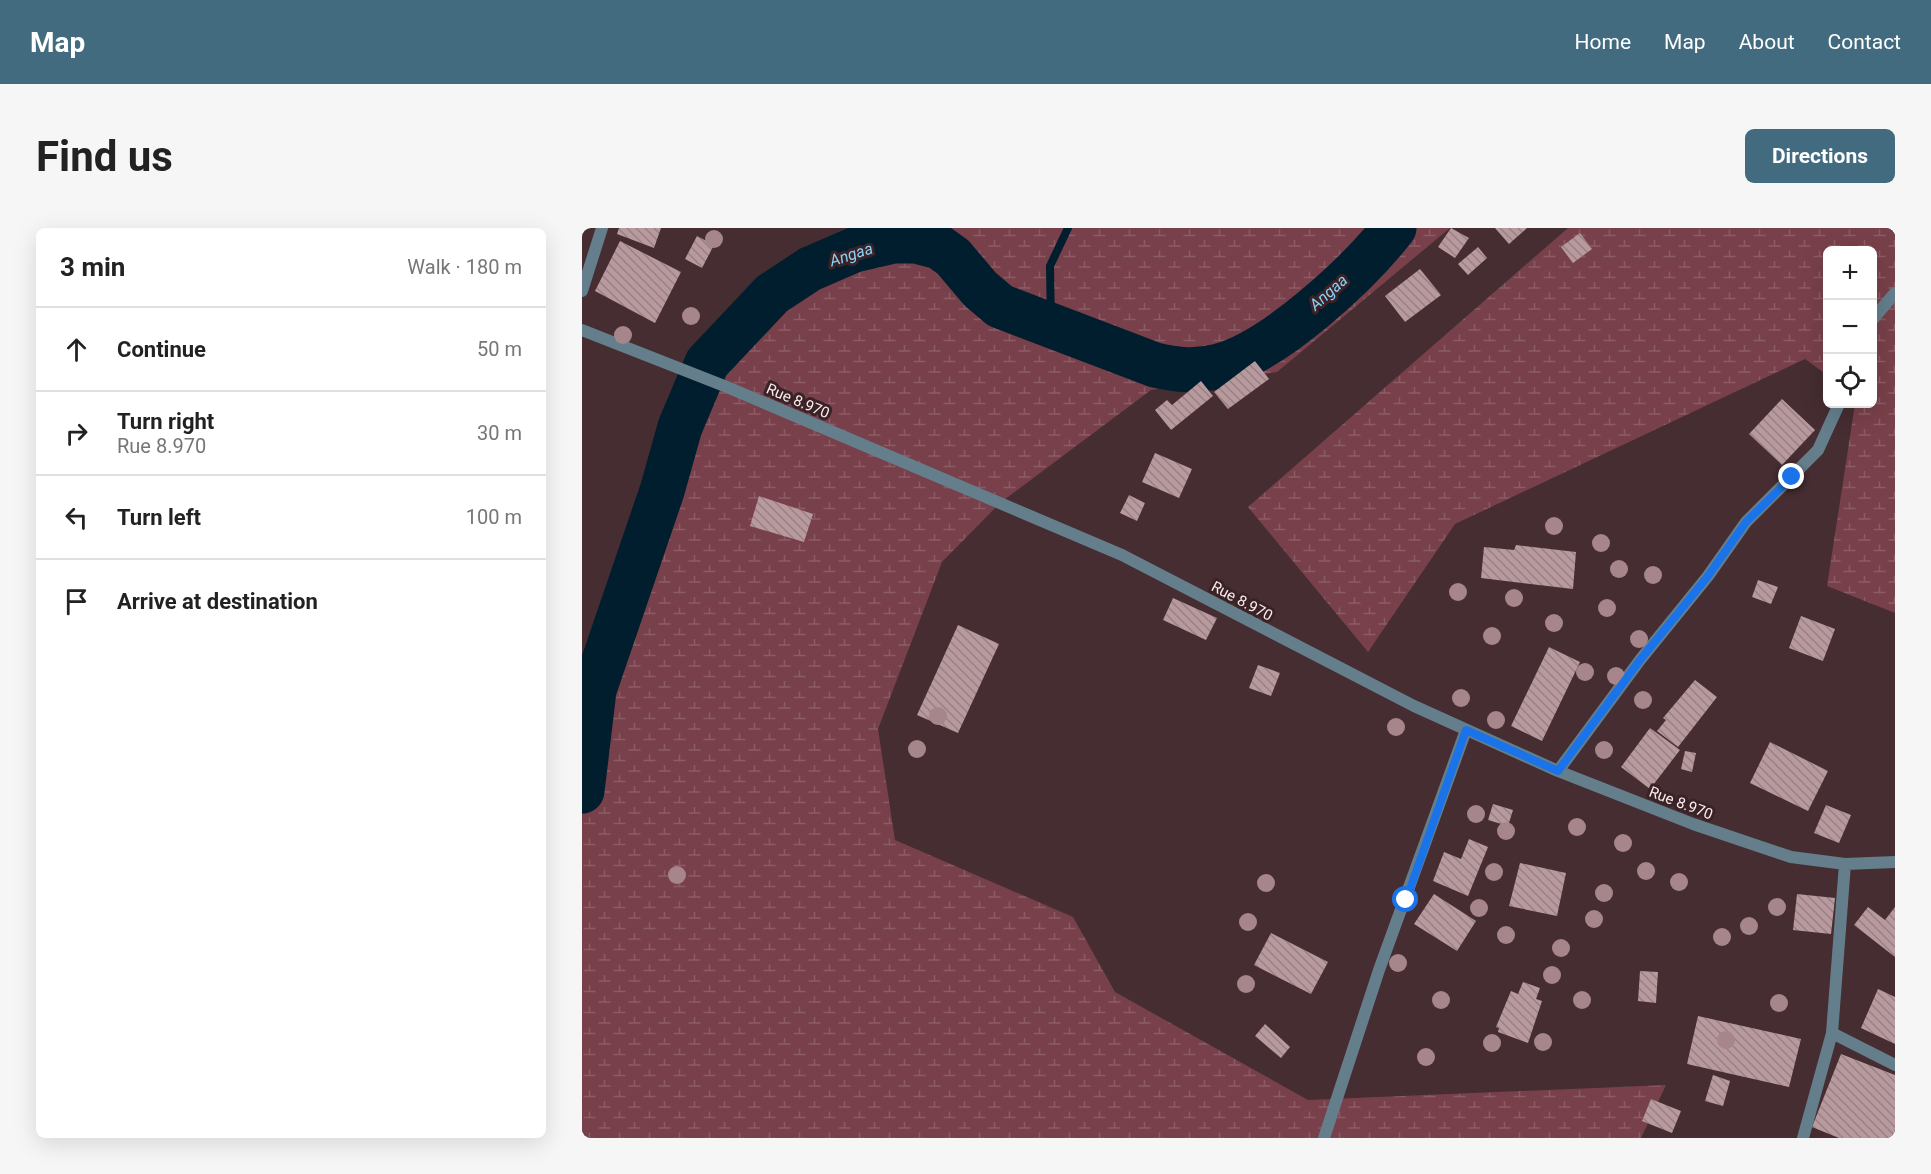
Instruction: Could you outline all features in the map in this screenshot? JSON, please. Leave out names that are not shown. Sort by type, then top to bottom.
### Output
[{"type":"street","points":[[582,291],[602,228]]},
{"type":"street","points":[[1877,314],[1895,293]]},
{"type":"street","name":"Rue 8.970","points":[[582,330],[726,387],[1122,555],[1355,677],[1558,771],[1693,824],[1791,857],[1845,864],[1895,862]]},
{"type":"street","points":[[1558,771],[1640,660],[1708,576],[1746,522],[1818,450],[1837,408]]},
{"type":"street","points":[[1324,1138],[1378,970],[1466,730]]},
{"type":"street","points":[[1803,1138],[1832,1033],[1845,864]]},
{"type":"street","points":[[1832,1033],[1895,1065]]},
{"type":"green space","points":[[891,228],[1450,228],[1277,372],[1151,390],[1000,503],[942,562],[878,729],[895,840],[1073,917],[1115,992],[1308,1100],[1666,1085],[1641,1138],[582,1138],[582,791],[594,690],[662,491],[680,427],[707,363],[772,294],[828,260],[893,241]]},
{"type":"green space","points":[[1568,228],[1895,228],[1895,613],[1827,586],[1854,408],[1877,408],[1877,246],[1823,246],[1823,372],[1805,359],[1455,524],[1368,652],[1248,507]]},
{"type":"green space","points":[[594,690],[582,791],[582,706]]},
{"type":"building","points":[[619,228],[661,228],[654,248],[617,234]]},
{"type":"building","points":[[1451,228],[1469,238],[1455,258],[1438,247]]},
{"type":"building","points":[[1495,228],[1527,228],[1509,244]]},
{"type":"building","points":[[1580,233],[1592,249],[1573,263],[1561,247]]},
{"type":"building","points":[[697,236],[714,245],[702,268],[685,259]]},
{"type":"building","points":[[620,241],[681,272],[655,323],[595,291]]},
{"type":"building","points":[[1478,247],[1487,258],[1468,275],[1458,264]]},
{"type":"building","points":[[1420,269],[1441,295],[1405,322],[1385,296]]},
{"type":"building","points":[[1255,361],[1269,379],[1228,409],[1214,392]]},
{"type":"building","points":[[1201,381],[1213,396],[1171,430],[1155,410],[1167,400],[1172,405]]},
{"type":"building","points":[[1782,399],[1815,430],[1782,465],[1749,434]]},
{"type":"building","points":[[1155,453],[1192,469],[1179,498],[1142,482]]},
{"type":"building","points":[[1129,495],[1145,503],[1137,521],[1120,513]]},
{"type":"building","points":[[759,496],[813,514],[804,542],[750,526]]},
{"type":"building","points":[[1516,545],[1576,552],[1573,589],[1481,578],[1484,547],[1514,550]]},
{"type":"building","points":[[1758,580],[1778,587],[1771,604],[1752,597]]},
{"type":"building","points":[[1173,598],[1217,618],[1206,640],[1163,620]]},
{"type":"building","points":[[1801,616],[1835,629],[1823,661],[1789,648]]},
{"type":"building","points":[[958,625],[999,644],[958,733],[917,715]]},
{"type":"building","points":[[1549,647],[1580,662],[1542,741],[1511,726]]},
{"type":"building","points":[[1258,665],[1280,673],[1271,696],[1249,688]]},
{"type":"building","points":[[1695,680],[1717,697],[1678,747],[1657,731],[1666,720],[1663,718]]},
{"type":"building","points":[[1650,728],[1680,750],[1650,789],[1621,767]]},
{"type":"building","points":[[1770,742],[1828,771],[1808,811],[1750,783]]},
{"type":"building","points":[[1685,751],[1696,753],[1692,772],[1681,769]]},
{"type":"building","points":[[1493,804],[1513,810],[1508,826],[1488,820]]},
{"type":"building","points":[[1826,805],[1851,815],[1839,843],[1814,833]]},
{"type":"building","points":[[1469,839],[1488,847],[1468,896],[1433,881],[1444,852],[1461,859]]},
{"type":"building","points":[[1520,863],[1566,873],[1557,916],[1509,906]]},
{"type":"building","points":[[1434,894],[1476,921],[1457,951],[1414,924]]},
{"type":"building","points":[[1797,894],[1835,898],[1831,934],[1793,930]]},
{"type":"building","points":[[1868,907],[1885,920],[1895,907],[1895,957],[1854,925]]},
{"type":"building","points":[[1271,933],[1328,962],[1311,994],[1254,965]]},
{"type":"building","points":[[1640,971],[1658,972],[1656,1003],[1638,1001]]},
{"type":"building","points":[[1523,982],[1540,988],[1536,999],[1542,1001],[1528,1043],[1498,1032],[1499,1028],[1496,1027],[1511,991],[1518,994]]},
{"type":"building","points":[[1878,989],[1895,997],[1895,1044],[1861,1028]]},
{"type":"building","points":[[1698,1016],[1801,1039],[1789,1087],[1687,1064]]},
{"type":"building","points":[[1265,1024],[1290,1047],[1281,1058],[1255,1036]]},
{"type":"building","points":[[1841,1054],[1895,1075],[1895,1138],[1839,1138],[1812,1127]]},
{"type":"building","points":[[1713,1075],[1730,1081],[1723,1106],[1705,1101]]},
{"type":"building","points":[[1651,1099],[1681,1111],[1672,1133],[1642,1121]]},
{"type":"waterway","points":[[1051,327],[1050,266],[1068,228]]},
{"type":"waterway","name":"Angaa","points":[[582,791],[594,690],[662,491],[680,427],[707,363],[772,294],[810,269],[854,250],[893,241],[916,241],[939,247],[953,257],[980,289],[1000,306],[1155,365],[1194,370],[1219,366],[1241,358],[1289,328],[1338,288],[1394,228]]},
{"type":"route","points":[[1406,900],[1466,730],[1558,771],[1640,660],[1708,576],[1746,522],[1792,477]]}]
